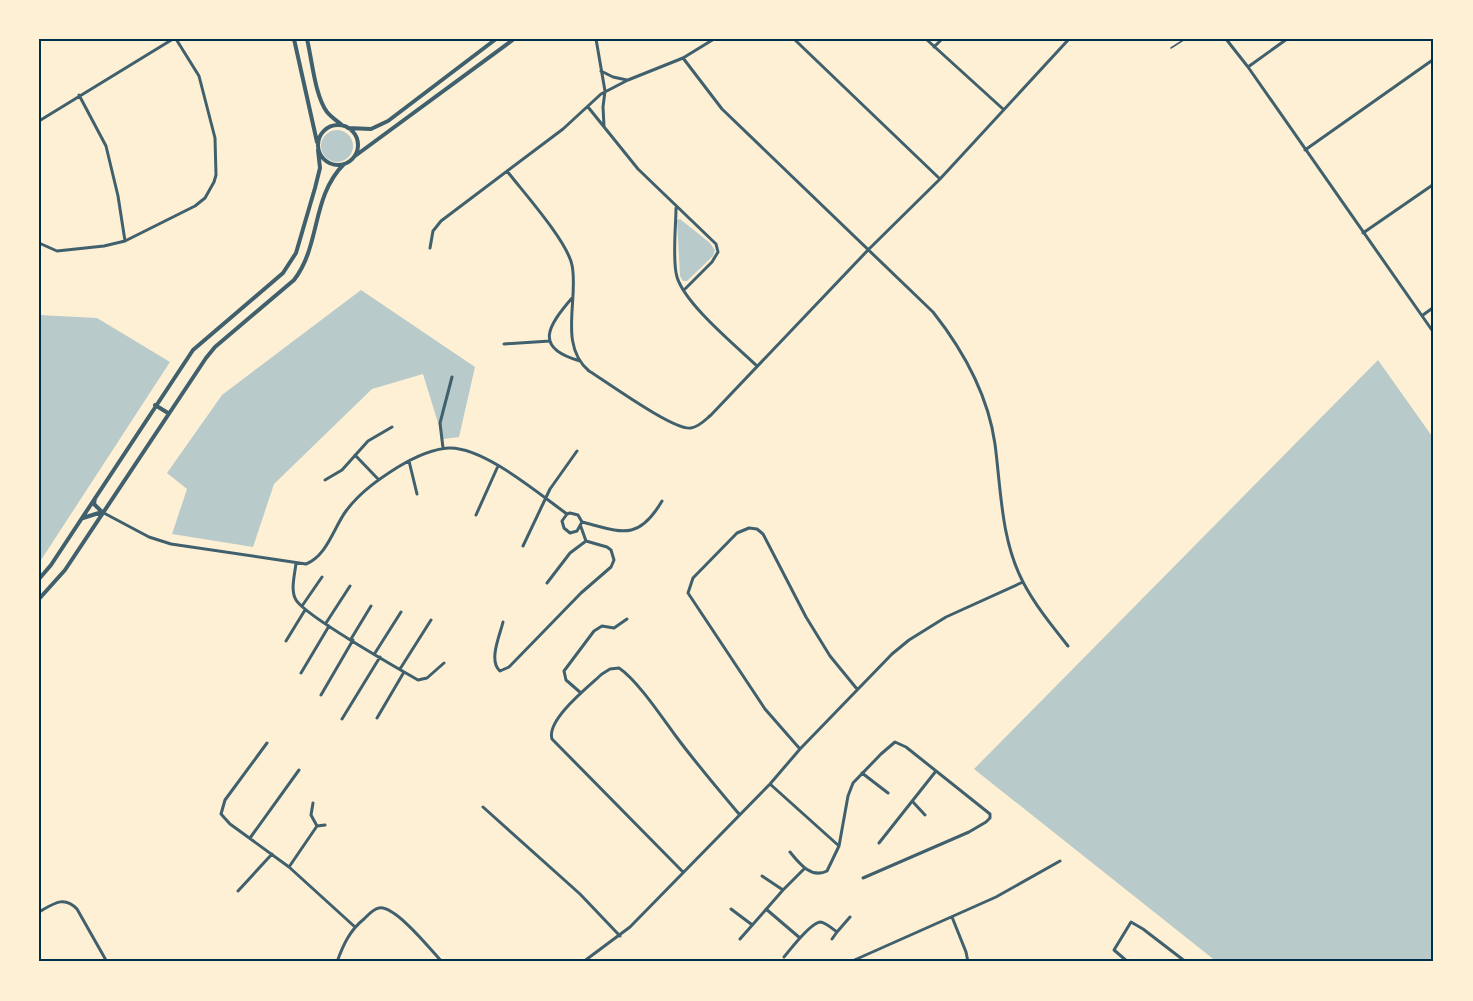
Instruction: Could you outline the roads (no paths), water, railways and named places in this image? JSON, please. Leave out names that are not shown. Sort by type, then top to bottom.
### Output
[{"type":"street","points":[[39,121],[174,39],[199,76],[215,138],[216,158],[214,182],[205,198],[195,207],[125,241],[104,246],[57,251],[39,243]]},
{"type":"street","points":[[294,39],[318,143]]},
{"type":"street","points":[[307,39],[324,107],[333,118],[348,128],[357,138],[355,156]]},
{"type":"street","points":[[348,128],[371,129],[388,121],[496,39]]},
{"type":"street","points":[[39,599],[65,570],[206,357],[294,280],[302,269],[324,194],[334,174],[344,164],[514,39]]},
{"type":"street","points":[[596,39],[605,91],[604,127]]},
{"type":"street","points":[[430,248],[433,231],[441,221],[563,129],[605,91],[682,58],[714,39]]},
{"type":"street","points":[[794,39],[940,179]]},
{"type":"street","points":[[926,39],[1004,109]]},
{"type":"street","points":[[934,47],[942,39]]},
{"type":"street","points":[[573,296],[554,321],[550,333],[550,341],[557,352],[580,362],[589,371],[676,426],[690,429],[697,426],[711,415],[868,250],[940,179],[1069,39]]},
{"type":"street","points":[[1226,39],[1434,333]]},
{"type":"street","points":[[1248,67],[1287,39]]},
{"type":"street","points":[[682,58],[722,109],[933,312],[952,337],[982,396],[994,441],[1005,527],[1023,582],[1052,627],[1068,646]]},
{"type":"street","points":[[1305,150],[1434,59]]},
{"type":"street","points":[[601,71],[613,77],[628,80]]},
{"type":"street","points":[[79,95],[106,146],[118,196],[125,241]]},
{"type":"street","points":[[588,107],[638,169],[676,208],[709,236],[718,248],[717,255],[712,262],[684,290]]},
{"type":"street","points":[[39,579],[51,565],[193,350],[291,264],[320,168],[319,136],[329,127],[342,125]]},
{"type":"street","points":[[318,150],[320,157],[331,164],[344,164]]},
{"type":"street","points":[[507,171],[566,249],[572,266],[572,332],[580,362]]},
{"type":"street","points":[[1363,233],[1434,184]]},
{"type":"street","points":[[676,208],[676,270],[679,282],[706,317],[757,366]]},
{"type":"street","points":[[1422,315],[1434,308]]},
{"type":"street","points":[[504,344],[550,341]]},
{"type":"street","points":[[443,449],[440,423],[452,377]]},
{"type":"street","points":[[155,405],[168,413]]},
{"type":"street","points":[[325,480],[342,470],[368,441],[392,427]]},
{"type":"street","points":[[96,495],[94,504],[102,512],[149,537],[171,544],[296,563],[311,562],[321,554],[347,509],[378,479],[409,461],[443,449],[462,449],[498,466],[567,514],[578,515],[586,541]]},
{"type":"street","points":[[523,546],[550,489],[576,451]]},
{"type":"street","points":[[356,455],[378,479]]},
{"type":"street","points":[[409,461],[417,494]]},
{"type":"street","points":[[476,515],[498,466]]},
{"type":"street","points":[[582,522],[632,532],[655,513],[662,501]]},
{"type":"street","points":[[80,521],[91,514],[102,512]]},
{"type":"street","points":[[567,514],[562,521],[566,531],[574,533],[581,527]]},
{"type":"street","points":[[800,749],[765,709],[688,593],[693,578],[737,533],[749,528],[763,534],[806,617],[825,648],[857,689]]},
{"type":"street","points":[[547,584],[570,553],[586,541]]},
{"type":"street","points":[[503,622],[494,660],[495,667],[500,671],[509,667],[581,592],[610,567],[614,560],[611,550],[586,541]]},
{"type":"street","points":[[296,563],[294,594],[296,599],[304,608],[328,625],[418,680],[423,680],[444,663]]},
{"type":"street","points":[[286,641],[322,577]]},
{"type":"street","points":[[583,962],[620,936],[770,784],[800,749],[892,654],[927,628],[970,605],[1023,582]]},
{"type":"street","points":[[301,672],[350,586]]},
{"type":"street","points":[[321,695],[371,606]]},
{"type":"street","points":[[375,654],[402,612]]},
{"type":"street","points":[[581,693],[566,680],[564,671],[594,631],[602,626],[614,628],[627,619]]},
{"type":"street","points":[[376,718],[430,620]]},
{"type":"street","points":[[342,719],[380,657]]},
{"type":"street","points":[[683,872],[552,739],[551,731],[554,724],[581,693],[610,669],[614,667],[622,670],[739,814]]},
{"type":"street","points":[[790,852],[804,869],[818,873],[827,871],[839,846],[850,790],[862,772],[895,742],[906,747],[990,814],[990,818],[969,832],[863,878]]},
{"type":"street","points":[[267,743],[225,800],[221,810],[223,818],[289,867],[355,927]]},
{"type":"street","points":[[250,838],[299,770]]},
{"type":"street","points":[[879,843],[936,771]]},
{"type":"street","points":[[862,772],[888,792]]},
{"type":"street","points":[[770,784],[839,846]]},
{"type":"street","points":[[913,802],[925,815]]},
{"type":"street","points":[[313,803],[311,815],[317,826]]},
{"type":"street","points":[[483,807],[580,894],[620,936]]},
{"type":"street","points":[[289,867],[317,826],[325,825]]},
{"type":"street","points":[[238,891],[272,854]]},
{"type":"street","points":[[850,962],[996,897],[1060,861]]},
{"type":"street","points":[[740,939],[751,924],[804,869]]},
{"type":"street","points":[[762,876],[783,890]]},
{"type":"street","points":[[39,912],[61,901],[72,904],[107,962]]},
{"type":"street","points":[[337,962],[342,948],[355,927],[375,909],[386,909],[399,917],[442,962]]},
{"type":"street","points":[[731,909],[751,924]]},
{"type":"street","points":[[766,909],[800,938]]},
{"type":"street","points":[[832,939],[850,917]]},
{"type":"street","points":[[952,917],[968,962]]},
{"type":"street","points":[[784,957],[818,922],[823,922],[837,932]]},
{"type":"street","points":[[1128,962],[1114,950],[1131,922],[1186,962]]},
{"type":"lane","points":[[1171,48],[1185,39]]}]
